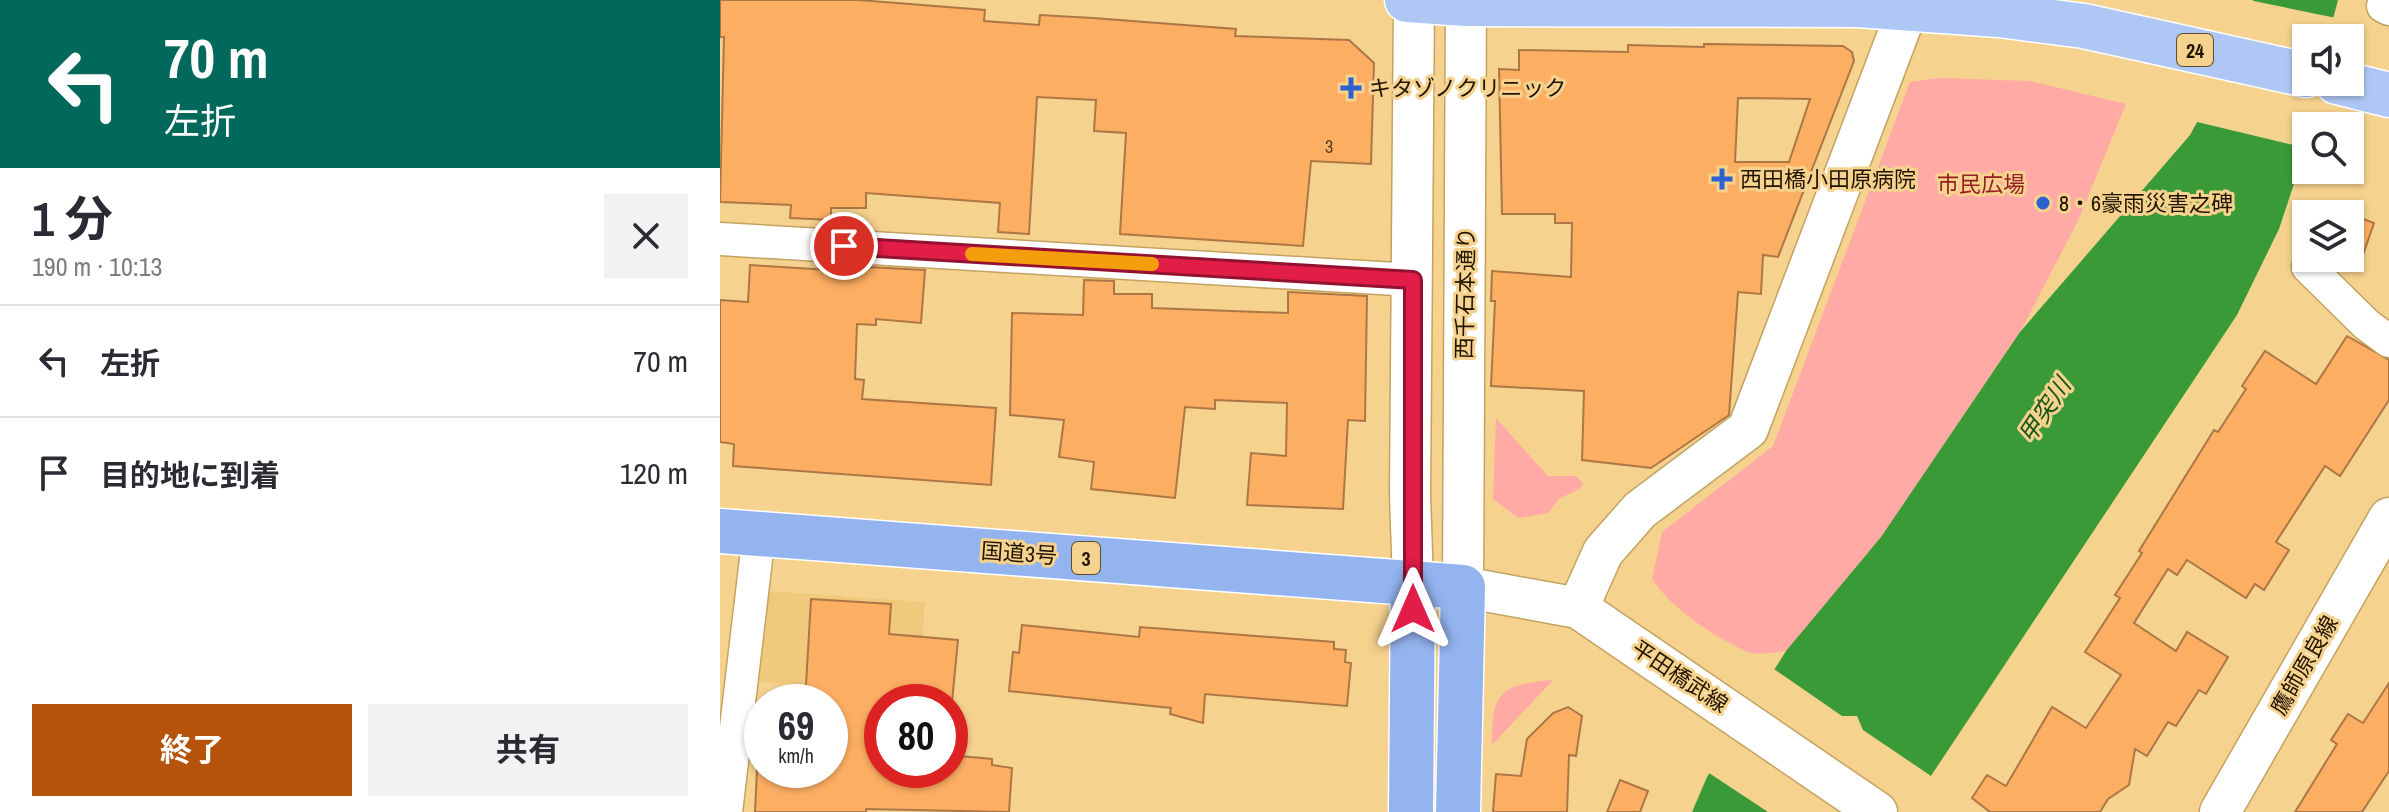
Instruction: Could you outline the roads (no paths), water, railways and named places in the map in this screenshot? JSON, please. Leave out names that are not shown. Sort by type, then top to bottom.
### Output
[{"type":"highway","name":"国道3号","points":[[739,532],[1463,587]]},
{"type":"highway","points":[[1411,812],[1413,582]]},
{"type":"highway","points":[[1458,812],[1463,587]]},
{"type":"main road","name":"24","points":[[1407,0],[1909,5],[2084,26],[2292,72]]},
{"type":"street","points":[[1413,582],[1410,495],[1414,0]]},
{"type":"street","points":[[2385,0],[2383,6],[2389,9]]},
{"type":"street","name":"西千石本通り","points":[[1463,587],[1466,2]]},
{"type":"street","points":[[1578,608],[1603,552],[1640,510],[1748,429],[1909,5]]},
{"type":"street","points":[[720,239],[1413,280]]},
{"type":"street","points":[[2313,272],[2367,325],[2389,341]]},
{"type":"street","name":"鷹師原良線","points":[[2220,812],[2389,518]]},
{"type":"street","points":[[726,812],[739,532]]},
{"type":"street","name":"平田橋武線","points":[[1463,587],[1578,608],[1877,812]]},
{"type":"water","name":"甲突川","points":[[2253,0],[2338,0],[2332,24],[2292,24],[2292,96],[2306,96],[2306,112],[2292,112],[2294,184],[2279,229],[2237,315],[1907,812],[1692,812],[1707,777],[1786,651],[1881,537],[2020,332],[2190,135],[2246,33]]},
{"type":"place","name":"キタゾノクリニック","points":[[1351,88]]},
{"type":"place","name":"西田橋小田原病院","points":[[1722,179]]},
{"type":"place","name":"8・6豪雨災害之碑","points":[[2043,203]]},
{"type":"park label","name":"市民広場","points":[[1981,184]]}]
